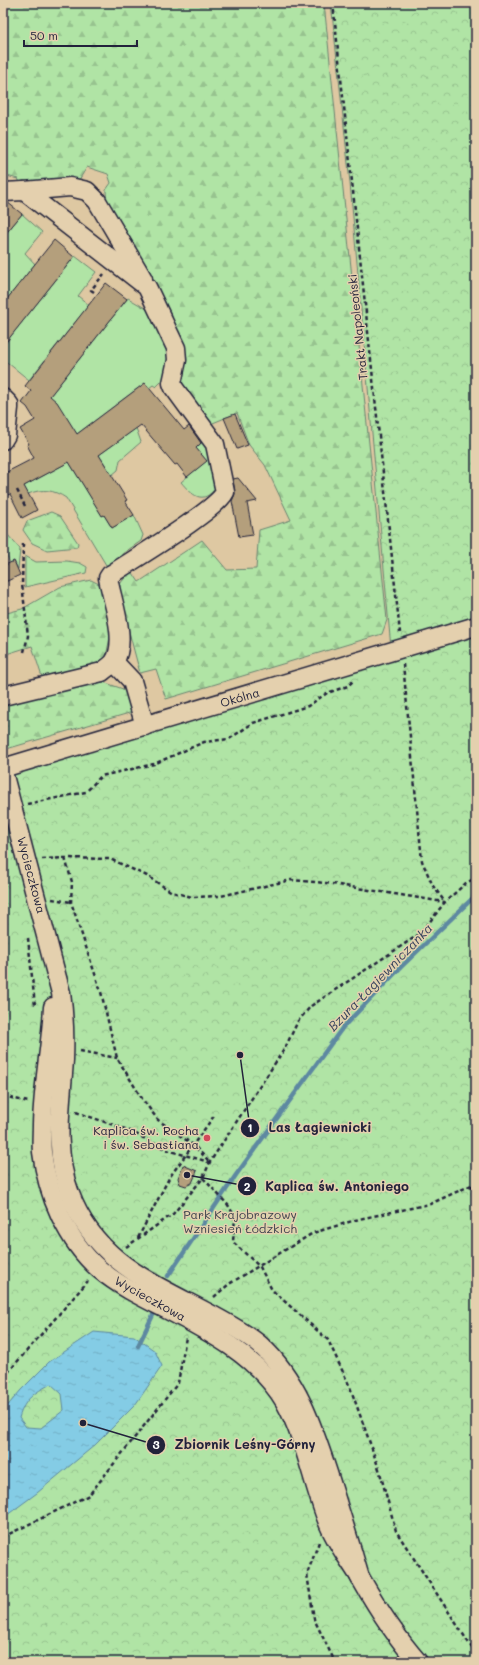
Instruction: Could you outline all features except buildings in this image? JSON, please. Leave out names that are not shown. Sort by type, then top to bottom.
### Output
[{"type":"street","points":[[3,192],[70,187],[87,191],[97,201],[147,287],[176,348],[177,360],[172,383],[174,388],[215,444],[225,492],[222,499],[203,514],[110,574],[108,578],[109,585],[119,631],[119,648],[114,662],[102,672],[3,696]]},
{"type":"street","points":[[24,191],[147,287]]},
{"type":"street","points":[[3,398],[9,404],[6,435],[3,440]]},
{"type":"street","name":"Okólna","points":[[3,768],[402,650],[476,626]]},
{"type":"street","points":[[114,662],[132,681],[146,726]]},
{"type":"street","name":"Wycieczkowa","points":[[3,772],[43,919],[51,957],[61,993],[65,1024],[58,1141],[62,1168],[70,1194],[80,1217],[94,1238],[105,1263],[133,1292],[215,1336],[250,1362],[269,1381],[285,1402],[297,1428],[327,1520],[339,1547],[360,1578],[380,1614],[398,1639],[418,1662]]},
{"type":"street","name":"Wycieczkowa","points":[[105,1263],[131,1272],[158,1288],[236,1328],[260,1345],[283,1371],[300,1399],[313,1426],[342,1515],[360,1578]]},
{"type":"path","name":"Trakt Napoleoński","points":[[333,3],[402,650],[422,861],[433,886],[445,902]]},
{"type":"path","points":[[94,292],[91,290],[115,262]]},
{"type":"path","points":[[3,458],[5,466],[3,467]]},
{"type":"path","points":[[17,490],[26,506]]},
{"type":"path","points":[[23,544],[22,584],[28,636],[24,652]]},
{"type":"path","points":[[20,805],[86,792],[101,776],[154,764],[204,742],[229,739],[253,723],[308,706],[327,693],[348,686],[356,677]]},
{"type":"path","points":[[35,860],[64,858],[110,859],[147,876],[172,892],[192,897],[221,896],[290,880],[326,883],[445,902]]},
{"type":"path","points":[[64,858],[72,882],[71,902],[101,992],[118,1058],[158,1120],[193,1145],[210,1162]]},
{"type":"path","points":[[3,1378],[105,1263],[173,1214],[203,1178],[210,1162],[285,1048],[298,1021],[311,1006],[421,933],[445,902],[466,883],[476,878]]},
{"type":"path","points":[[28,935],[36,1011]]},
{"type":"path","points":[[74,1050],[118,1058]]},
{"type":"path","points":[[30,1102],[31,1095]]},
{"type":"path","points":[[68,1109],[128,1130],[167,1150],[210,1162]]},
{"type":"path","points":[[137,1239],[169,1178],[214,1116]]},
{"type":"path","points":[[203,1178],[228,1205],[235,1217],[233,1242],[260,1266],[272,1290],[328,1340],[350,1387],[365,1429],[379,1469],[396,1532],[476,1654]]},
{"type":"path","points":[[472,1185],[476,1225]]},
{"type":"path","points":[[327,1520],[307,1574],[314,1619],[335,1662]]},
{"type":"green space","points":[[3,3],[324,3],[387,620],[382,634],[166,699],[156,669],[140,673],[119,594],[120,584],[131,570],[139,582],[202,540],[227,570],[256,569],[259,530],[291,520],[265,465],[249,445],[237,413],[208,425],[180,381],[107,208],[106,190],[111,183],[108,174],[87,167],[79,180],[24,188],[18,179],[3,175]]},
{"type":"green space","name":"Park Krajobrazowy Wzniesień Łódzkich","points":[[331,3],[476,3],[476,1662],[3,1662],[3,778],[392,660],[350,183]]},
{"type":"green space","points":[[22,214],[42,232],[25,253],[35,264],[3,304],[3,237]]},
{"type":"green space","points":[[75,256],[96,272],[78,296],[89,305],[29,380],[3,359],[3,346]]},
{"type":"green space","points":[[128,298],[150,311],[172,351],[168,375],[156,387],[153,385],[149,388],[145,383],[77,434],[50,396]]},
{"type":"green space","points":[[136,428],[141,442],[120,460],[118,470],[112,475],[99,455]]},
{"type":"green space","points":[[206,439],[216,487],[207,496],[202,497],[193,494],[181,482],[206,461],[196,448]]},
{"type":"green space","points":[[69,462],[102,515],[104,515],[112,528],[134,515],[143,535],[141,541],[122,554],[111,565],[106,565],[66,498],[57,493],[48,491],[39,491],[28,494],[24,486]]},
{"type":"green space","points":[[51,512],[60,516],[78,543],[77,547],[47,550],[32,543],[23,530],[27,521]]},
{"type":"green space","points":[[3,525],[7,534],[20,549],[18,569],[14,561],[10,563],[3,546]]},
{"type":"green space","points":[[25,556],[36,562],[67,561],[80,563],[87,567],[86,573],[25,587]]},
{"type":"green space","points":[[91,580],[103,586],[113,623],[105,661],[72,674],[42,677],[32,646],[3,655],[3,614],[22,609],[60,587]]},
{"type":"green space","points":[[103,682],[123,689],[136,711],[3,750],[3,702]]},
{"type":"water","points":[[94,1332],[134,1336],[155,1351],[162,1366],[135,1405],[95,1445],[37,1493],[3,1518],[3,1411],[21,1390],[49,1362]],"holes":[[[51,1384],[62,1394],[64,1410],[41,1428],[26,1427],[19,1418],[27,1401],[35,1393],[45,1387]]]},
{"type":"waterway","name":"Bzura-Łagiewniczanka","points":[[168,1276],[236,1175],[343,1027],[401,967],[476,895]]},
{"type":"waterway","name":"Bzura-Łagiewniczanka","points":[[138,1346],[153,1315]]},
{"type":"place","name":"Las Łagiewnicki","points":[[240,1055]]},
{"type":"place","name":"Kaplica św. Rocha i św. Sebastiana","points":[[207,1138]]},
{"type":"place","name":"Kaplica św. Antoniego","points":[[187,1175]]},
{"type":"place","name":"Zbiornik Leśny-Górny","points":[[83,1423]]}]
